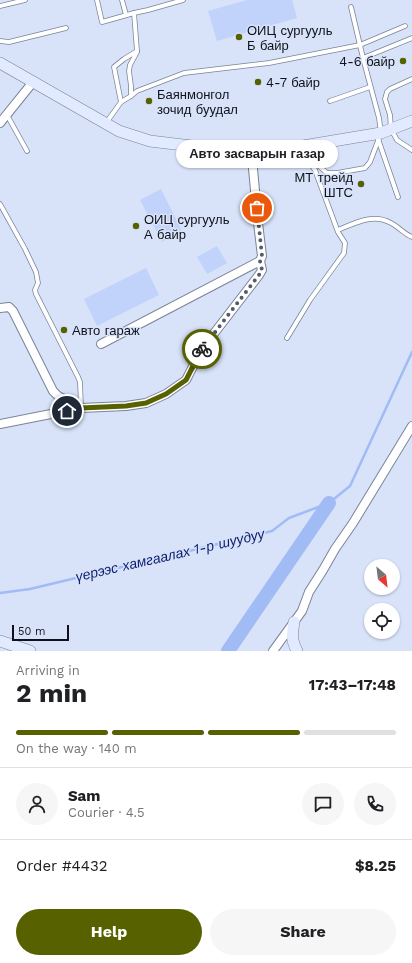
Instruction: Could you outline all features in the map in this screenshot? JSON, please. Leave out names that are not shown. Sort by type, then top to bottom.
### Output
[{"type":"street","points":[[0,63],[119,131],[150,141],[200,147],[297,147],[383,134],[412,121]]},
{"type":"street","points":[[0,123],[33,82]]},
{"type":"street","points":[[0,424],[81,408],[126,406],[146,403],[166,394],[186,380],[202,350],[262,270],[260,261],[262,256],[251,147]]},
{"type":"street","points":[[101,344],[260,261]]},
{"type":"street","points":[[0,308],[10,307],[13,310],[53,390],[58,396],[81,408]]},
{"type":"street","points":[[272,651],[302,611],[309,592],[412,426]]},
{"type":"street","points":[[294,622],[292,637],[296,651]]},
{"type":"street","points":[[0,641],[30,651]]},
{"type":"lane","points":[[0,6],[25,0]]},
{"type":"lane","points":[[97,0],[102,22],[183,0]]},
{"type":"lane","points":[[122,0],[126,15]]},
{"type":"lane","points":[[351,7],[398,197]]},
{"type":"lane","points":[[131,96],[129,72],[130,65],[137,51],[134,13]]},
{"type":"lane","points":[[106,123],[121,102],[137,91],[184,73],[269,64],[360,45],[404,26]]},
{"type":"lane","points":[[0,41],[9,42],[66,28]]},
{"type":"lane","points":[[363,58],[412,38]]},
{"type":"lane","points":[[121,102],[114,67],[137,51]]},
{"type":"lane","points":[[297,147],[327,173],[337,173],[365,168],[370,162],[390,115],[385,99],[386,92],[412,79]]},
{"type":"lane","points":[[330,101],[370,87]]},
{"type":"lane","points":[[7,114],[27,151]]},
{"type":"lane","points":[[383,134],[397,140],[412,150]]},
{"type":"lane","points":[[287,338],[310,300],[344,253],[345,243],[338,230],[315,170],[297,147]]},
{"type":"lane","points":[[0,204],[36,272],[38,283],[35,290],[36,294],[80,382],[81,408]]},
{"type":"lane","points":[[0,215],[5,212]]},
{"type":"lane","points":[[338,230],[358,221],[375,218],[391,223],[412,237]]},
{"type":"shaded area","points":[[247,0],[292,0],[297,18],[217,41],[208,11]]},
{"type":"shaded area","points":[[161,189],[182,231],[162,242],[140,200]]},
{"type":"shaded area","points":[[217,246],[227,263],[207,274],[197,257]]},
{"type":"shaded area","points":[[146,268],[159,295],[97,326],[84,299]]},
{"type":"waterway","name":"үерээс хамгаалах 1-р шуудуу","points":[[0,593],[30,589],[272,531],[289,518],[329,503],[350,486],[412,352]]},
{"type":"waterway","points":[[228,651],[329,503]]},
{"type":"way so far","points":[[202,349],[262,270],[260,261],[262,256],[257,208]]},
{"type":"place","name":"ОИЦ сургууль Б байр","points":[[239,37]]},
{"type":"place","name":"4-6 байр","points":[[403,61]]},
{"type":"place","name":"4-7 байр","points":[[258,82]]},
{"type":"place","name":"Баянмонгол зочид буудал","points":[[149,101]]},
{"type":"place","name":"МТ трейд ШТС","points":[[361,184]]},
{"type":"place","name":"Авто засварын газар","points":[[257,208]]},
{"type":"place","name":"ОИЦ сургууль А байр","points":[[136,226]]},
{"type":"place","name":"Авто гараж","points":[[64,330]]},
{"type":"route","points":[[67,411],[81,408],[126,406],[146,403],[166,394],[186,380],[202,349]]}]
